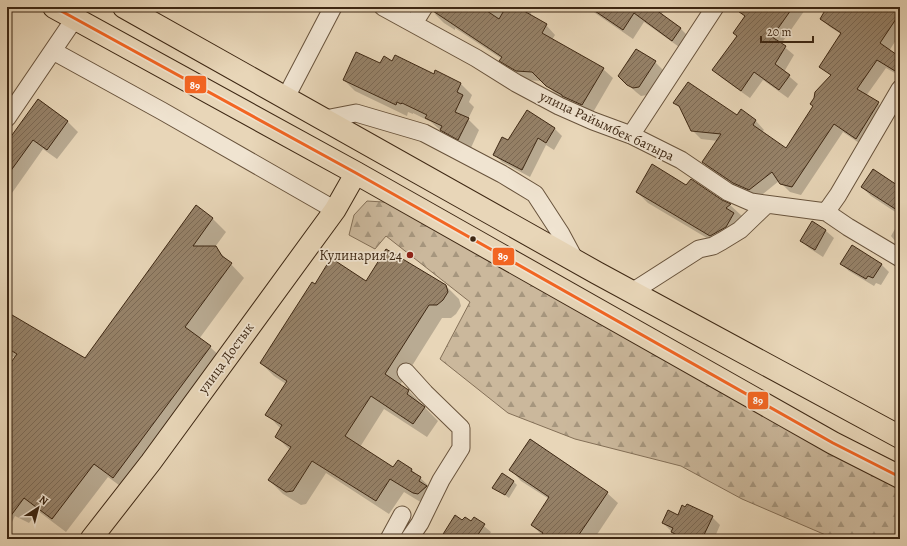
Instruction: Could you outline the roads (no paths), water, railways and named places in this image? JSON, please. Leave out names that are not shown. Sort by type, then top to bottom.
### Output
[{"type":"highway","points":[[54,7],[356,173],[826,439],[900,477]]},
{"type":"highway","points":[[124,7],[632,292],[900,438]]},
{"type":"main road","name":"улица Достык","points":[[91,539],[150,462],[335,210],[356,173]]},
{"type":"street","points":[[286,97],[333,7]]},
{"type":"street","name":"улица Райымбек батыра","points":[[383,7],[414,23],[476,58],[516,83],[559,106],[593,121],[631,135],[681,160],[728,192],[751,202],[826,212],[848,228],[900,258]]},
{"type":"street","points":[[414,23],[424,7]]},
{"type":"street","points":[[631,135],[715,7]]},
{"type":"street","points":[[7,118],[75,18]]},
{"type":"street","points":[[53,51],[162,111],[335,210]]},
{"type":"street","points":[[826,212],[838,195],[900,90]]},
{"type":"street","points":[[325,119],[356,113],[424,133],[502,174],[535,194],[561,234],[575,260]]},
{"type":"street","points":[[632,292],[698,249],[713,246],[740,230],[766,205]]},
{"type":"street","points":[[406,372],[461,428],[461,448],[441,480],[420,523],[409,539]]},
{"type":"street","points":[[389,539],[402,515]]},
{"type":"place","name":"Кулинария 24","points":[[410,255]]}]
